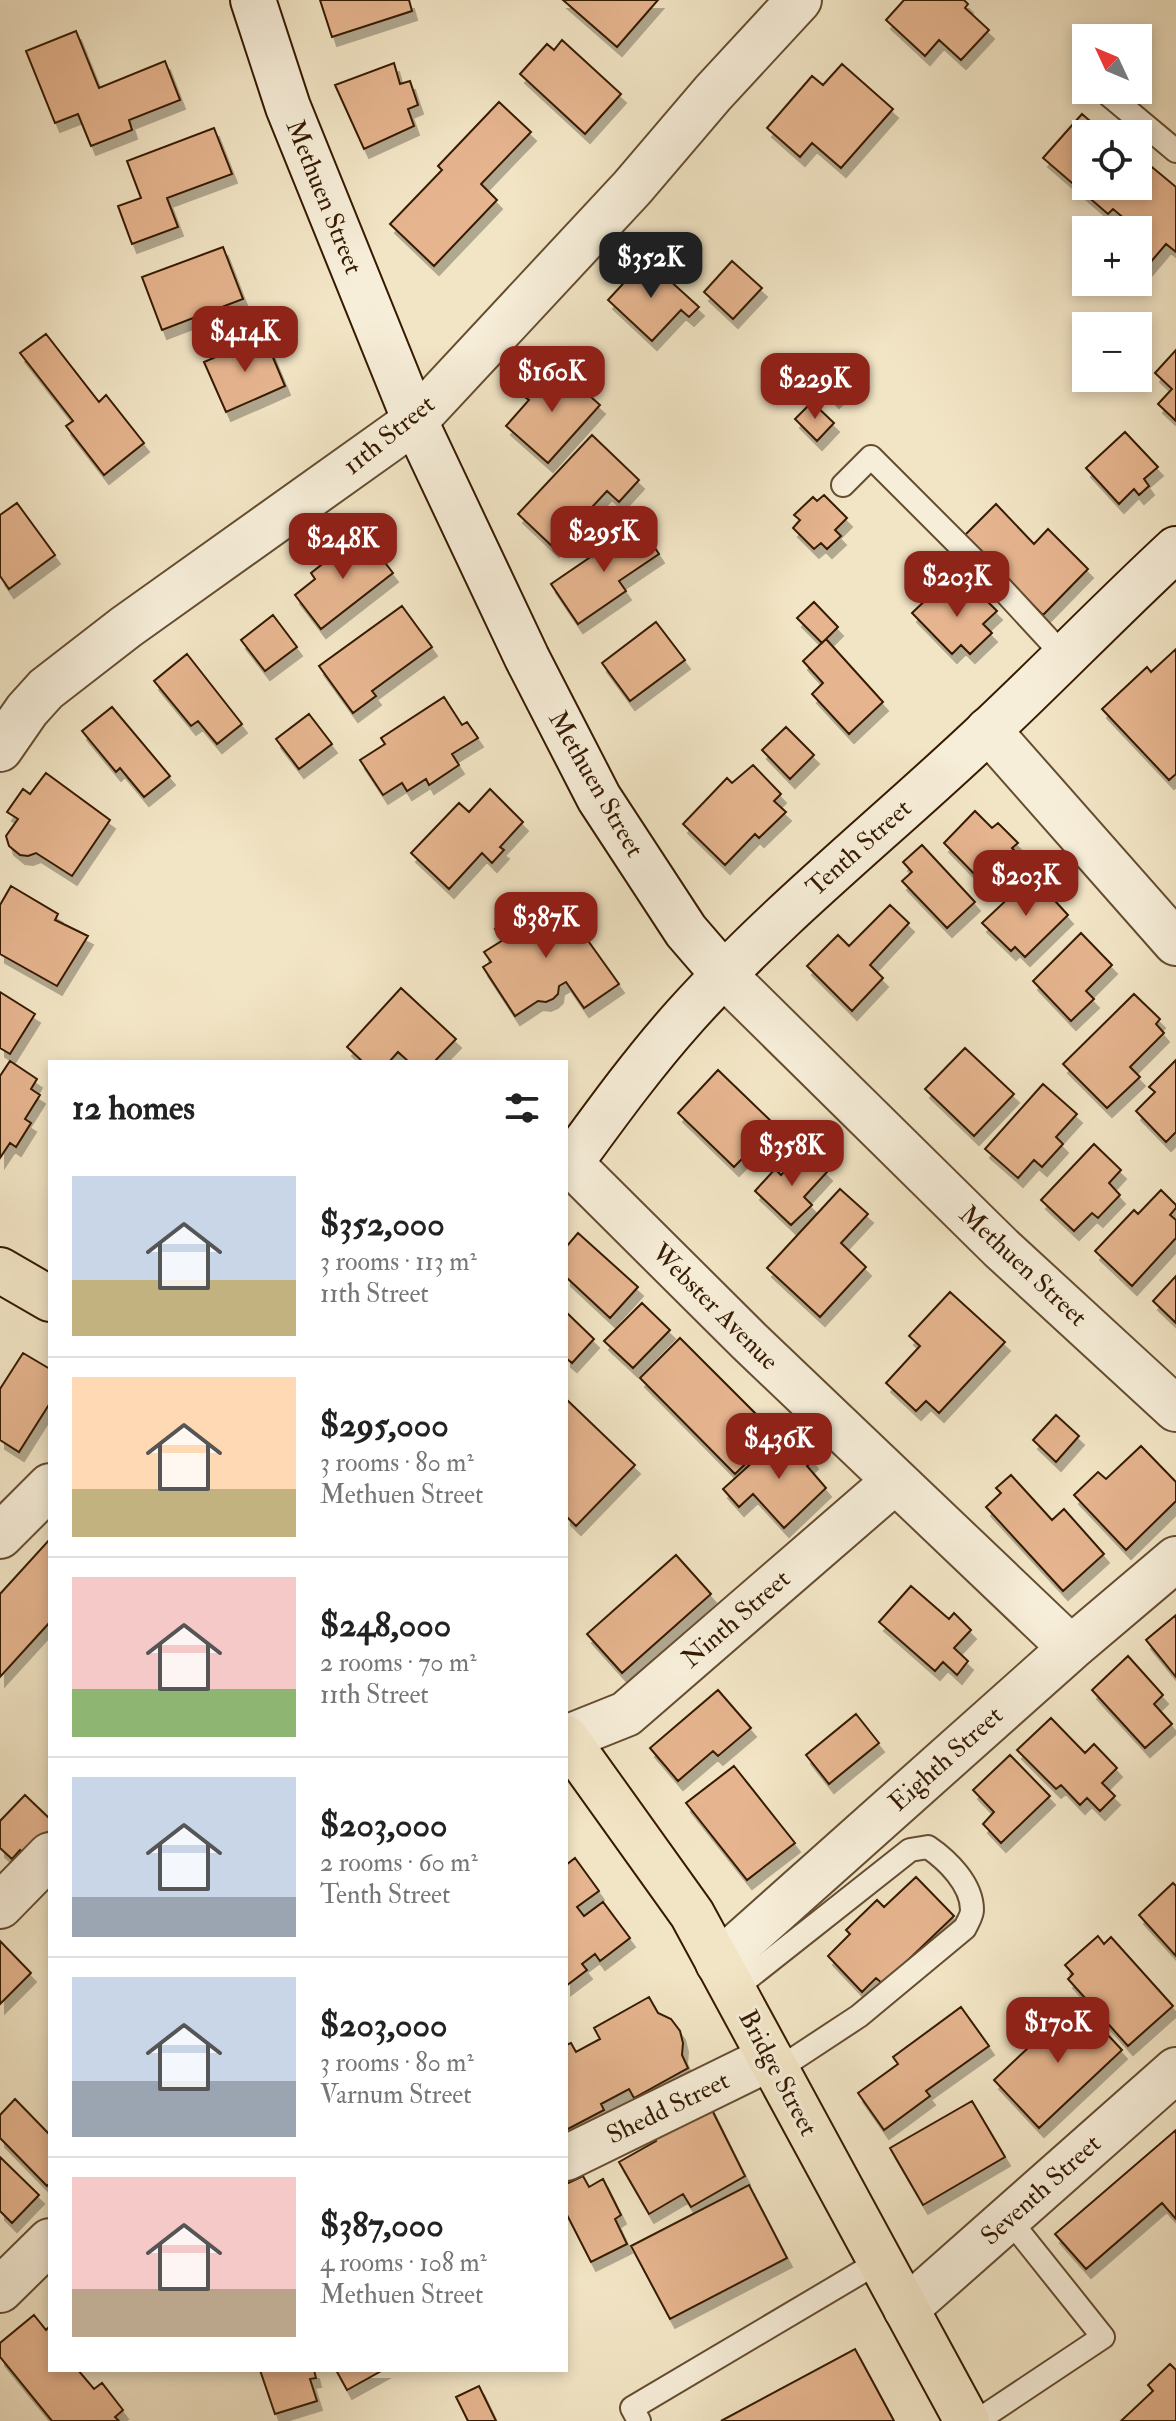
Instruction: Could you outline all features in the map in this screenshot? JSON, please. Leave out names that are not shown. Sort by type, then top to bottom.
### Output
[{"type":"main road","points":[[0,1270],[48,1298]]},
{"type":"main road","name":"Bridge Street","points":[[568,1741],[692,1914],[967,2421]]},
{"type":"street","name":"Methuen Street","points":[[253,0],[300,137],[415,421],[527,658],[599,798],[686,931],[724,975],[1001,1248],[1176,1409]]},
{"type":"street","name":"11th Street","points":[[0,749],[46,689],[126,627],[415,421],[632,188],[713,93],[799,0]]},
{"type":"street","name":"Tenth Street","points":[[568,1166],[674,1028],[724,975],[785,915],[988,730],[1176,549]]},
{"type":"street","points":[[988,730],[1176,943]]},
{"type":"street","name":"Webster Avenue","points":[[568,1166],[1071,1648]]},
{"type":"street","name":"Ninth Street","points":[[568,1737],[626,1714],[895,1481]]},
{"type":"street","points":[[0,1536],[48,1488]]},
{"type":"street","name":"Eighth Street","points":[[725,1976],[1071,1648],[1176,1559]]},
{"type":"street","points":[[0,1906],[48,1857]]},
{"type":"street","name":"Shedd Street","points":[[568,2157],[773,2064]]},
{"type":"street","name":"Seventh Street","points":[[906,2309],[1176,2070]]},
{"type":"street","points":[[0,2290],[48,2243]]},
{"type":"lane","points":[[1120,104],[1176,151]]},
{"type":"lane","points":[[843,485],[871,457],[992,578],[1064,656]]},
{"type":"lane","points":[[725,1976],[910,1850],[928,1847],[946,1859],[968,1890],[972,1912],[965,1928],[859,2016],[773,2064]]},
{"type":"lane","points":[[977,2421],[1103,2337],[1008,2218]]},
{"type":"lane","points":[[639,2421],[632,2408],[880,2261]]},
{"type":"building","points":[[320,0],[409,0],[412,11],[332,37]]},
{"type":"building","points":[[563,0],[658,0],[617,47]]},
{"type":"building","points":[[904,0],[964,0],[968,4],[965,8],[989,30],[961,60],[939,40],[925,56],[886,20]]},
{"type":"building","points":[[76,31],[99,88],[165,61],[180,100],[129,120],[132,130],[91,146],[78,114],[55,123],[26,51]]},
{"type":"building","points":[[562,40],[621,94],[585,134],[520,74],[547,44],[554,50]]},
{"type":"building","points":[[394,63],[400,84],[410,81],[418,105],[408,109],[414,126],[364,149],[335,85]]},
{"type":"building","points":[[842,64],[893,109],[841,168],[812,143],[800,157],[767,128],[812,76],[823,85]]},
{"type":"building","points":[[499,102],[531,132],[481,184],[497,200],[434,266],[390,224],[442,170],[438,166]]},
{"type":"building","points":[[1072,125],[1072,183],[1043,158]]},
{"type":"building","points":[[214,128],[232,174],[167,198],[178,227],[132,244],[118,206],[141,198],[127,161]]},
{"type":"building","points":[[1152,167],[1176,187],[1176,252],[1166,244],[1152,260],[1152,216],[1121,216],[1113,209],[1108,214],[1092,200],[1152,200]]},
{"type":"building","points":[[223,247],[243,299],[162,330],[142,277]]},
{"type":"building","points":[[646,259],[699,307],[689,317],[681,310],[652,341],[608,300]]},
{"type":"building","points":[[732,261],[762,288],[733,319],[704,292]]},
{"type":"building","points":[[46,334],[99,402],[106,395],[144,443],[104,475],[66,426],[73,421],[20,353]]},
{"type":"building","points":[[264,336],[285,386],[226,412],[204,362]]},
{"type":"building","points":[[1176,350],[1176,421],[1158,404],[1172,389],[1155,373]]},
{"type":"building","points":[[843,358],[859,376],[834,399],[818,382]]},
{"type":"building","points":[[554,364],[600,405],[548,463],[506,426],[529,400],[525,397]]},
{"type":"building","points":[[812,402],[834,423],[817,441],[795,419]]},
{"type":"building","points":[[1125,432],[1158,467],[1144,479],[1149,486],[1139,495],[1134,489],[1119,504],[1086,468]]},
{"type":"building","points":[[592,435],[639,480],[619,502],[607,491],[554,548],[518,514]]},
{"type":"building","points":[[824,495],[847,518],[835,530],[841,536],[827,549],[821,543],[814,549],[793,528],[800,520],[794,515],[813,497],[817,501]]},
{"type":"building","points":[[17,503],[55,555],[9,589],[0,576],[0,515]]},
{"type":"building","points":[[996,504],[1034,544],[1048,529],[1088,569],[1043,615],[964,536]]},
{"type":"building","points":[[639,524],[659,554],[619,581],[626,591],[578,624],[551,584]]},
{"type":"building","points":[[362,533],[393,573],[321,629],[295,595],[315,579],[311,573]]},
{"type":"building","points":[[969,583],[997,611],[983,624],[992,633],[970,654],[961,645],[952,654],[912,613],[932,594],[938,600],[948,589],[955,596]]},
{"type":"building","points":[[814,602],[838,627],[822,643],[797,618]]},
{"type":"building","points":[[402,606],[432,647],[372,691],[376,696],[353,713],[319,666]]},
{"type":"building","points":[[273,615],[297,647],[265,671],[241,640]]},
{"type":"building","points":[[656,622],[685,660],[630,701],[602,663]]},
{"type":"building","points":[[826,639],[883,702],[849,734],[812,694],[823,683],[803,661]]},
{"type":"building","points":[[1176,649],[1176,774],[1169,780],[1102,709],[1147,667],[1151,672]]},
{"type":"building","points":[[187,654],[242,724],[217,744],[198,721],[191,726],[154,681]]},
{"type":"building","points":[[444,697],[462,725],[467,722],[478,738],[452,754],[459,765],[429,785],[426,779],[407,791],[402,783],[383,795],[360,760],[385,744],[381,738]]},
{"type":"building","points":[[112,707],[170,776],[144,797],[120,768],[116,772],[82,731]]},
{"type":"building","points":[[309,714],[332,744],[299,769],[276,739]]},
{"type":"building","points":[[786,727],[814,755],[790,779],[762,750]]},
{"type":"building","points":[[753,765],[781,794],[774,801],[786,812],[759,838],[755,834],[725,865],[683,824],[727,778],[732,783]]},
{"type":"building","points":[[46,773],[110,820],[72,876],[36,853],[20,855],[9,846],[6,836],[18,819],[7,812],[23,789],[30,794]]},
{"type":"building","points":[[490,789],[523,822],[500,847],[504,850],[492,863],[482,853],[449,889],[411,853],[459,803],[469,812]]},
{"type":"building","points":[[975,811],[992,828],[998,823],[1018,843],[1012,848],[1019,856],[988,888],[944,843]]},
{"type":"building","points":[[922,845],[975,902],[947,928],[902,881],[912,872],[903,862]]},
{"type":"building","points":[[1032,876],[1068,915],[1025,957],[1015,947],[1011,951],[982,923]]},
{"type":"building","points":[[11,886],[58,914],[55,920],[88,936],[57,986],[0,954],[0,905]]},
{"type":"building","points":[[556,896],[619,984],[584,1008],[566,982],[559,986],[558,994],[553,999],[538,1001],[515,1016],[483,967],[491,962],[484,952],[503,940],[495,929],[527,909],[530,914]]},
{"type":"building","points":[[890,905],[909,923],[870,965],[883,978],[852,1011],[807,966],[838,935],[849,946]]},
{"type":"building","points":[[1081,933],[1112,965],[1086,991],[1094,999],[1071,1021],[1033,981]]},
{"type":"building","points":[[401,988],[456,1039],[436,1060],[407,1060],[398,1052],[391,1060],[361,1060],[347,1047]]},
{"type":"building","points":[[0,992],[35,1014],[10,1054],[0,1048]]},
{"type":"building","points":[[1134,994],[1160,1019],[1156,1024],[1164,1033],[1130,1067],[1140,1077],[1107,1108],[1063,1064]]},
{"type":"building","points":[[965,1048],[1014,1094],[974,1136],[925,1089]]},
{"type":"building","points":[[1176,1060],[1176,1132],[1166,1142],[1136,1111],[1155,1092],[1149,1087]]},
{"type":"building","points":[[10,1061],[37,1079],[31,1089],[40,1095],[25,1119],[31,1123],[16,1147],[10,1143],[0,1158],[0,1076]]},
{"type":"building","points":[[718,1070],[775,1125],[734,1167],[678,1113]]},
{"type":"building","points":[[1043,1084],[1077,1114],[1056,1137],[1063,1144],[1042,1167],[1034,1160],[1018,1178],[985,1149]]},
{"type":"building","points":[[1094,1144],[1121,1170],[1109,1183],[1120,1195],[1098,1218],[1092,1213],[1074,1231],[1041,1200]]},
{"type":"building","points":[[805,1151],[827,1172],[804,1197],[812,1205],[791,1225],[755,1191],[775,1169],[781,1175]]},
{"type":"building","points":[[840,1189],[868,1214],[841,1243],[866,1267],[820,1317],[767,1268]]},
{"type":"building","points":[[1161,1190],[1176,1205],[1170,1215],[1176,1220],[1176,1238],[1132,1286],[1095,1251],[1134,1210],[1138,1214]]},
{"type":"building","points":[[578,1233],[638,1287],[610,1318],[568,1279],[568,1245]]},
{"type":"building","points":[[1176,1276],[1176,1323],[1153,1301]]},
{"type":"building","points":[[950,1292],[1005,1342],[939,1413],[926,1401],[916,1411],[886,1383],[920,1346],[909,1336]]},
{"type":"building","points":[[642,1303],[670,1330],[633,1368],[604,1341]]},
{"type":"building","points":[[568,1314],[594,1339],[572,1363],[568,1360]]},
{"type":"building","points":[[680,1338],[776,1434],[735,1474],[640,1378]]},
{"type":"building","points":[[23,1353],[48,1368],[48,1406],[19,1452],[0,1440],[0,1389]]},
{"type":"building","points":[[568,1401],[635,1465],[576,1526],[568,1518]]},
{"type":"building","points":[[1056,1415],[1079,1436],[1056,1462],[1033,1440]]},
{"type":"building","points":[[787,1431],[813,1460],[807,1466],[826,1488],[784,1528],[753,1494],[739,1507],[723,1489]]},
{"type":"building","points":[[1141,1446],[1176,1482],[1176,1501],[1126,1550],[1074,1495],[1098,1472],[1106,1479]]},
{"type":"building","points":[[1011,1475],[1052,1520],[1064,1509],[1104,1554],[1063,1591],[986,1507],[1001,1493],[996,1488]]},
{"type":"building","points":[[48,1541],[48,1624],[0,1677],[0,1594]]},
{"type":"building","points":[[676,1555],[711,1594],[622,1673],[587,1634]]},
{"type":"building","points":[[911,1586],[949,1619],[954,1613],[971,1630],[954,1648],[968,1661],[957,1675],[943,1662],[935,1671],[879,1622]]},
{"type":"building","points":[[1176,1615],[1176,1677],[1146,1640]]},
{"type":"building","points":[[1128,1656],[1163,1695],[1154,1704],[1172,1724],[1145,1748],[1092,1690]]},
{"type":"building","points":[[718,1690],[751,1728],[718,1756],[713,1751],[678,1781],[650,1748]]},
{"type":"building","points":[[856,1714],[879,1743],[829,1784],[806,1755]]},
{"type":"building","points":[[1051,1718],[1085,1753],[1094,1744],[1117,1768],[1102,1783],[1115,1796],[1100,1811],[1087,1798],[1080,1805],[1061,1785],[1056,1789],[1017,1750]]},
{"type":"building","points":[[1010,1755],[1050,1796],[1001,1843],[983,1824],[994,1812],[973,1790]]},
{"type":"building","points":[[734,1766],[795,1843],[747,1880],[686,1803]]},
{"type":"building","points":[[25,1795],[48,1817],[48,1832],[25,1855],[20,1850],[12,1859],[0,1848],[0,1821]]},
{"type":"building","points":[[575,1858],[599,1891],[577,1907],[584,1916],[603,1902],[630,1938],[600,1961],[595,1954],[582,1964],[587,1970],[568,1984],[568,1863]]},
{"type":"building","points":[[916,1877],[954,1916],[883,1984],[876,1978],[862,1992],[828,1956],[850,1934],[846,1930],[877,1900],[884,1907]]},
{"type":"building","points":[[1173,1883],[1176,1886],[1176,1956],[1139,1915]]},
{"type":"building","points":[[1098,1936],[1104,1944],[1111,1937],[1173,2006],[1128,2046],[1068,1979],[1073,1974],[1065,1965]]},
{"type":"building","points":[[0,1941],[31,1973],[0,2004]]},
{"type":"building","points":[[649,1997],[658,2013],[671,2019],[680,2031],[682,2055],[688,2068],[634,2098],[629,2089],[601,2104],[604,2110],[568,2129],[568,2044],[571,2043],[576,2052],[600,2039],[594,2028]]},
{"type":"building","points":[[1077,2002],[1122,2050],[1039,2128],[994,2080]]},
{"type":"building","points":[[961,2007],[989,2046],[926,2091],[930,2096],[884,2130],[858,2093],[898,2064],[893,2057]]},
{"type":"building","points":[[15,2099],[48,2133],[47,2186],[0,2138],[0,2115]]},
{"type":"building","points":[[972,2101],[1005,2157],[923,2205],[890,2148]]},
{"type":"building","points":[[708,2102],[745,2176],[691,2207],[683,2194],[649,2214],[619,2162],[656,2141],[652,2133]]},
{"type":"building","points":[[1176,2130],[1176,2219],[1162,2203],[1086,2269],[1055,2234]]},
{"type":"building","points":[[0,2157],[39,2195],[12,2223],[0,2211]]},
{"type":"building","points":[[583,2176],[589,2187],[603,2179],[621,2215],[615,2219],[627,2244],[591,2262],[568,2217],[568,2183]]},
{"type":"building","points":[[749,2185],[787,2258],[670,2319],[631,2246]]},
{"type":"building","points":[[34,2315],[46,2330],[48,2328],[48,2372],[80,2372],[94,2389],[102,2383],[123,2410],[115,2417],[119,2421],[52,2421],[0,2357],[0,2343]]},
{"type":"building","points":[[855,2349],[894,2421],[721,2421]]},
{"type":"building","points":[[1170,2364],[1176,2370],[1176,2421],[1121,2421],[1153,2391],[1148,2385]]},
{"type":"building","points":[[261,2372],[314,2372],[316,2378],[310,2379],[317,2401],[275,2414]]},
{"type":"building","points":[[337,2372],[379,2372],[347,2390]]},
{"type":"building","points":[[479,2386],[496,2421],[468,2421],[456,2397]]}]
